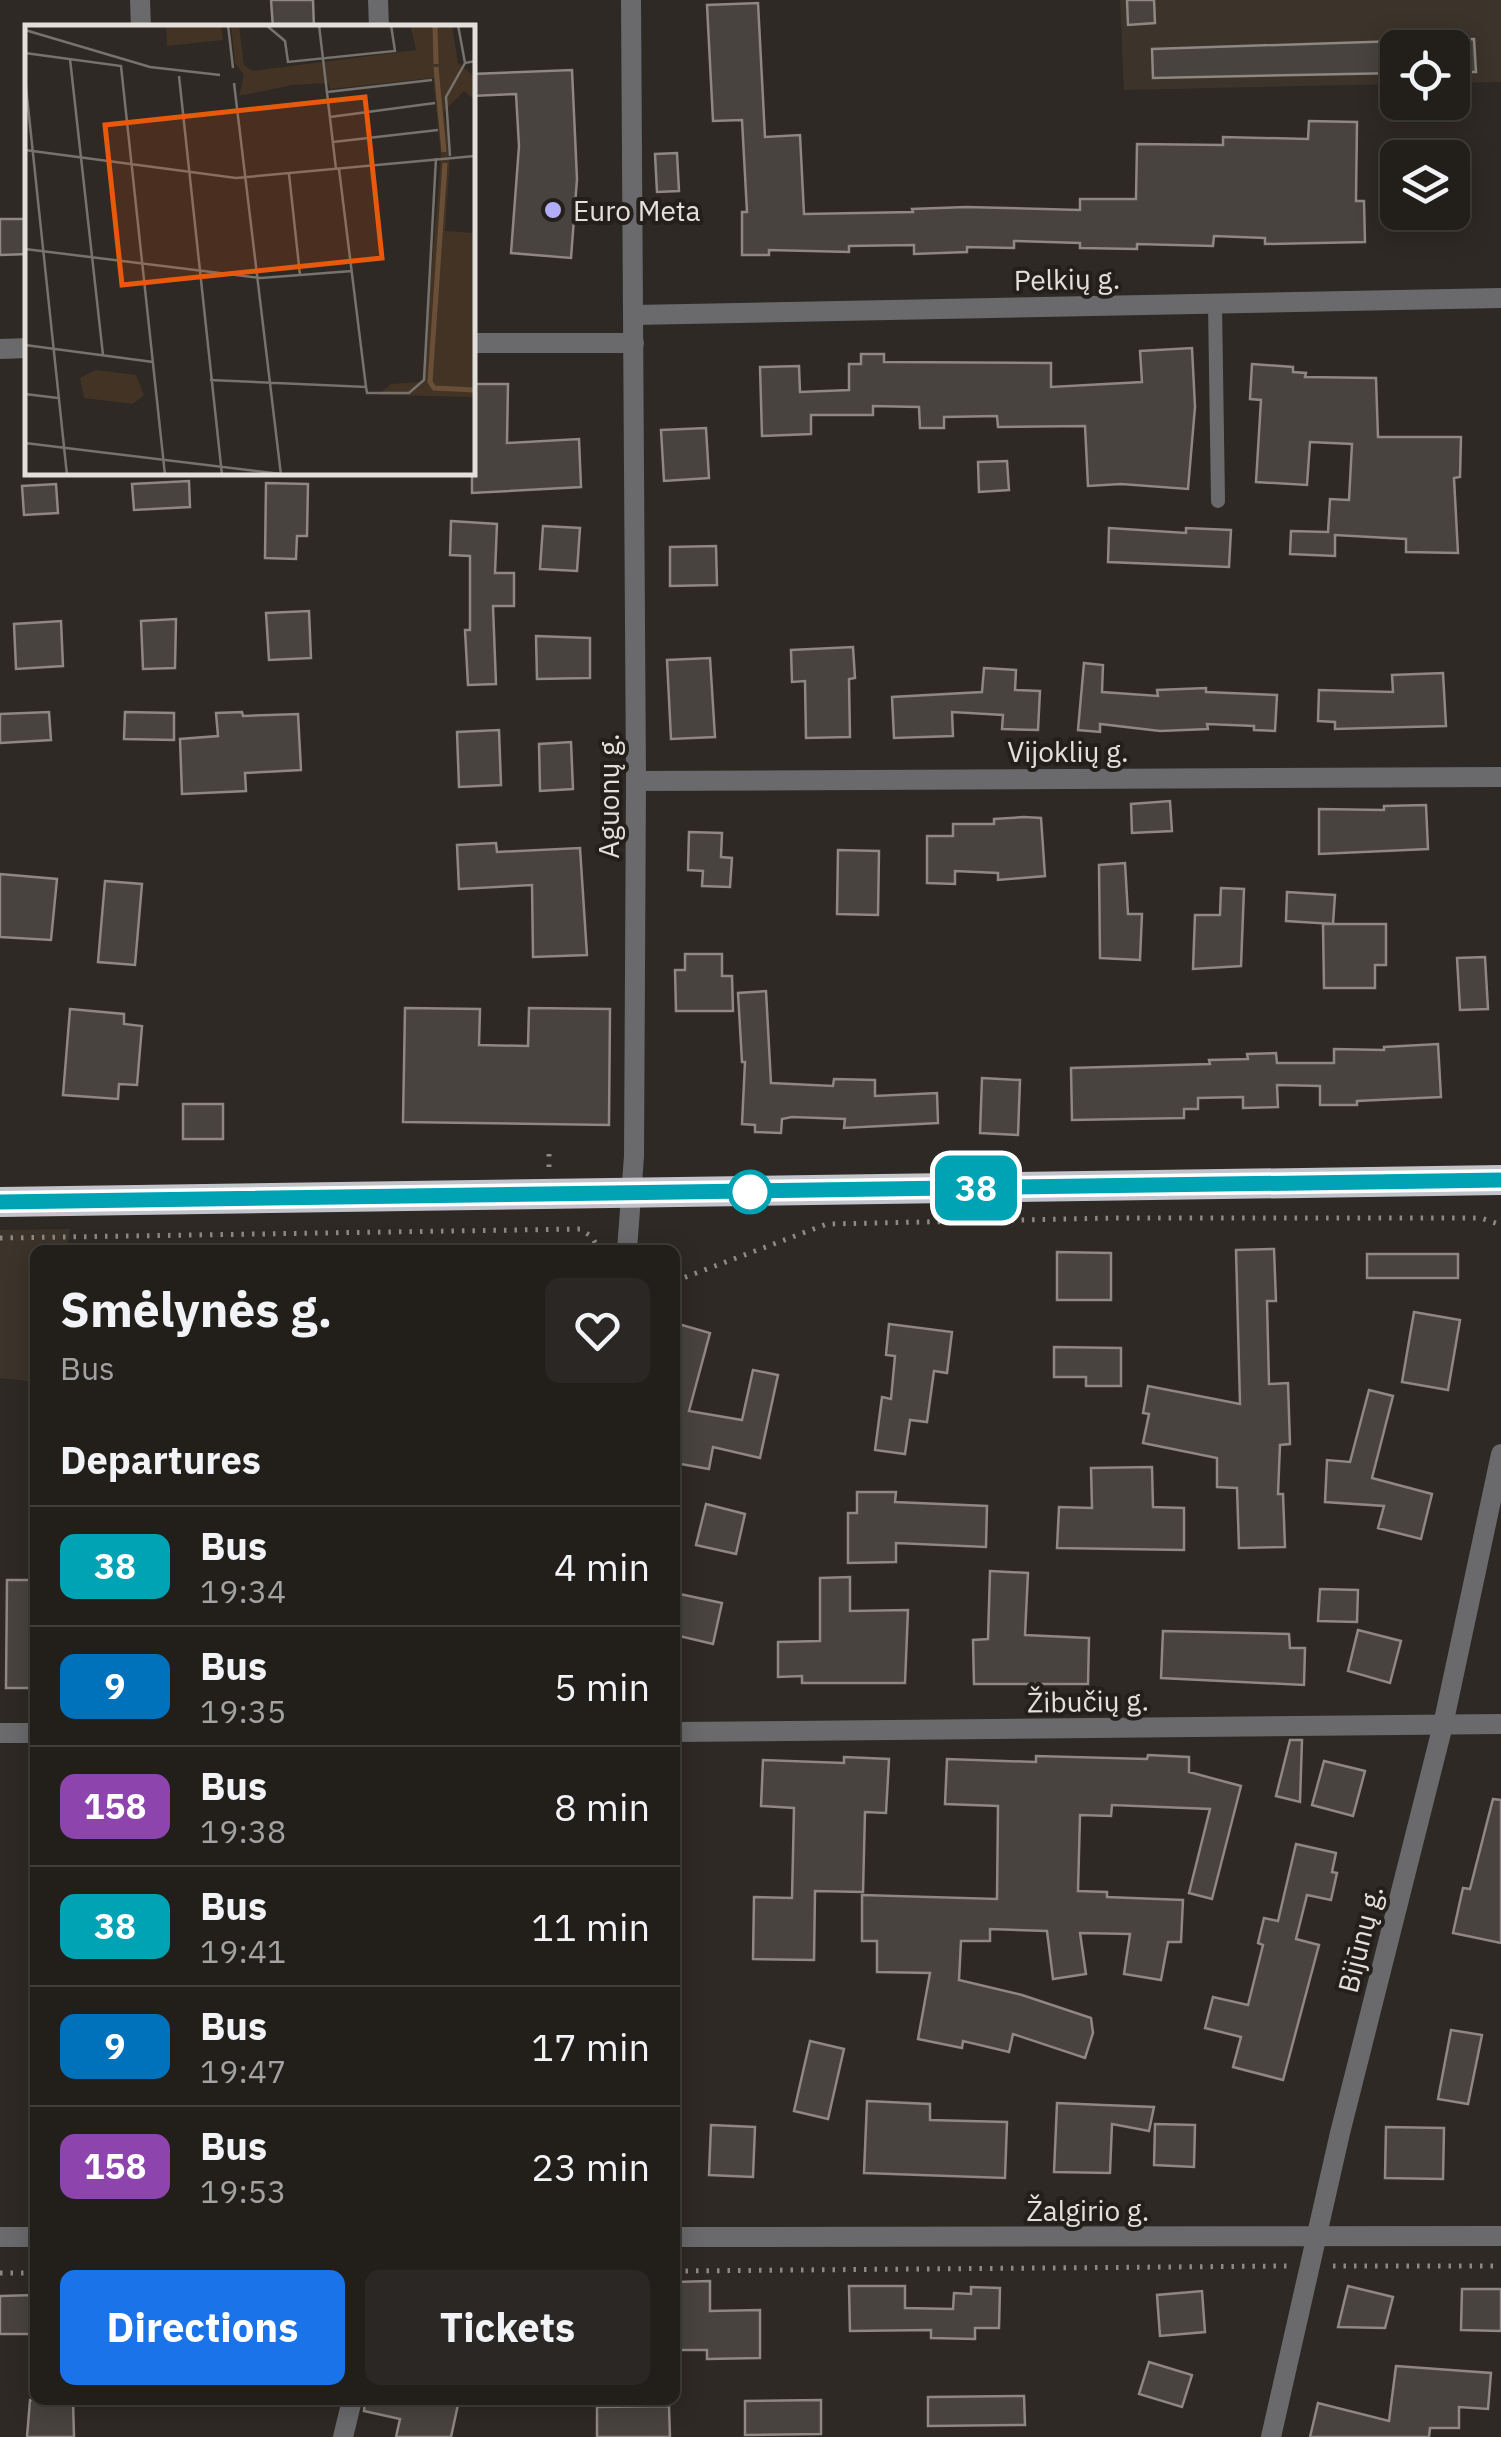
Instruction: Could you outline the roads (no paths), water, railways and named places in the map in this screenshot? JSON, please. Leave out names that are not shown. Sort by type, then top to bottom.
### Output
[{"type":"highway","points":[[0,1202],[1501,1180]]},
{"type":"street","name":"Aguonų g.","points":[[627,1245],[632,1194],[636,781],[631,0]]},
{"type":"street","name":"Pelkių g.","points":[[634,315],[1501,298]]},
{"type":"street","points":[[475,343],[634,342]]},
{"type":"street","points":[[0,349],[25,348]]},
{"type":"street","name":"Vijoklių g.","points":[[636,781],[1501,777]]},
{"type":"street","name":"Bijūnų g.","points":[[1271,2437],[1309,2266],[1443,1725],[1501,1454]]},
{"type":"street","name":"Žibučių g.","points":[[680,1732],[1501,1724]]},
{"type":"street","points":[[0,1733],[30,1733]]},
{"type":"street","name":"Žalgirio g.","points":[[680,2237],[1501,2236]]},
{"type":"street","points":[[0,2237],[30,2237]]},
{"type":"street","points":[[343,2437],[351,2405]]},
{"type":"lane","points":[[1215,304],[1218,501]]},
{"type":"place","name":"Euro Meta","points":[[553,210]]}]
